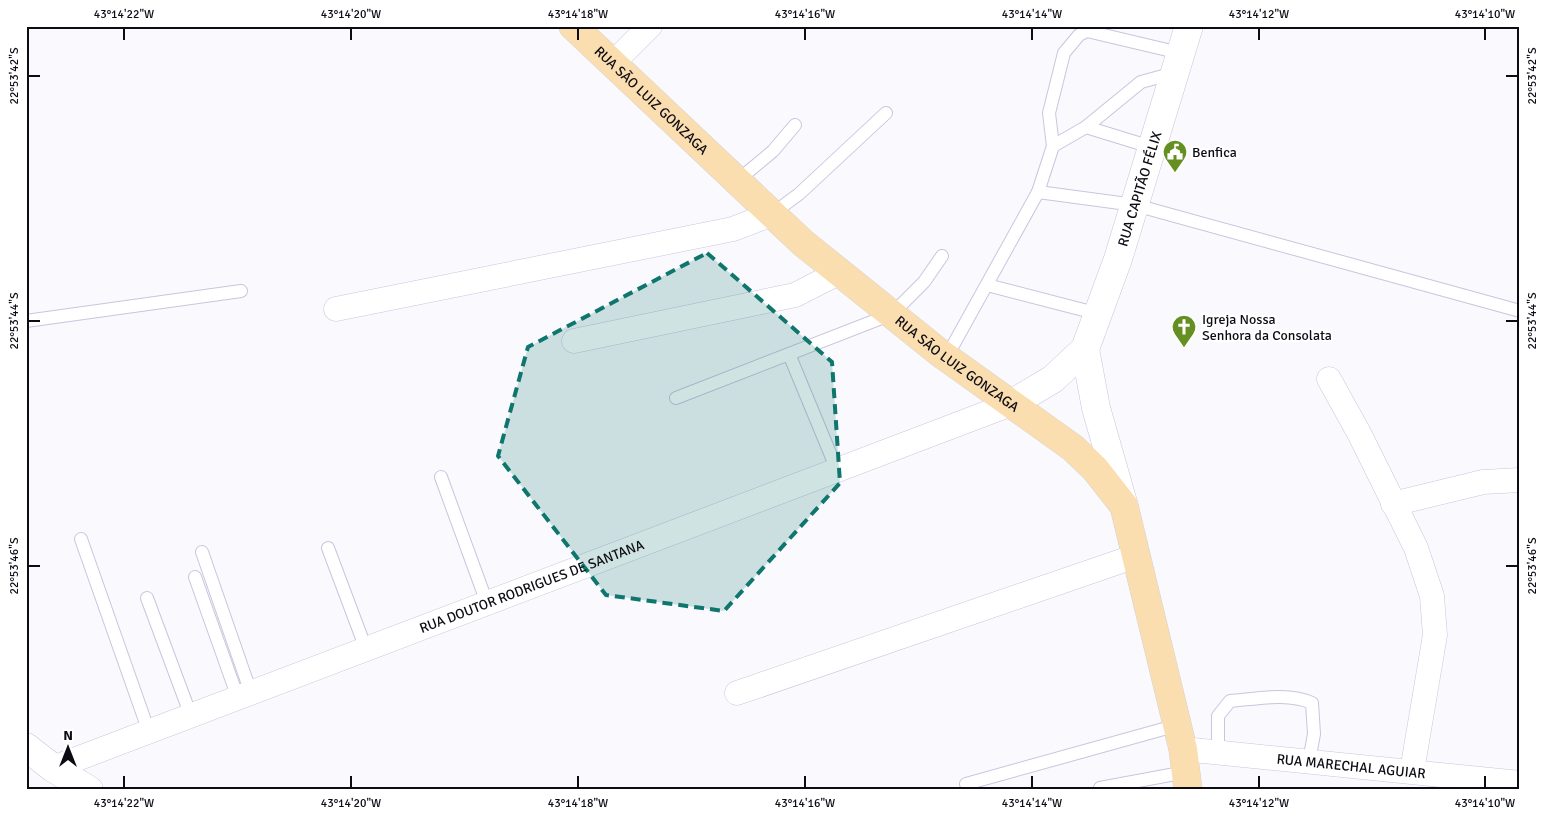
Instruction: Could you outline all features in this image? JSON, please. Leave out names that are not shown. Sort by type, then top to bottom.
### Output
[{"type":"main road","name":"RUA SÃO LUIZ GONZAGA","points":[[573,26],[772,214],[840,272],[946,358],[1073,448],[1096,469],[1124,506],[1184,759]]},
{"type":"street","points":[[612,64],[650,26]]},
{"type":"street","name":"RUA CAPITÃO FÉLIX","points":[[1010,404],[1053,379],[1085,349],[1099,314],[1136,205],[1151,147],[1189,26]]},
{"type":"street","points":[[336,309],[733,229],[772,214]]},
{"type":"street","points":[[574,341],[795,295],[840,272]]},
{"type":"street","points":[[1085,349],[1096,408],[1124,506]]},
{"type":"street","points":[[1329,379],[1360,435],[1416,548],[1432,596],[1435,635],[1412,771]]},
{"type":"street","name":"RUA DOUTOR RODRIGUES DE SANTANA","points":[[53,768],[1010,404]]},
{"type":"street","points":[[1393,504],[1483,482],[1520,480]]},
{"type":"street","points":[[737,693],[1136,556]]},
{"type":"street","points":[[26,748],[53,768],[89,790]]},
{"type":"street","name":"RUA MARECHAL AGUIAR","points":[[1184,759],[1218,752],[1520,783]]},
{"type":"lane","points":[[946,358],[1038,192],[1053,146],[1048,113],[1064,53],[1079,35],[1087,31],[1177,63]]},
{"type":"lane","points":[[1053,146],[1086,128],[1141,82],[1177,63]]},
{"type":"lane","points":[[772,214],[799,194],[886,113]]},
{"type":"lane","points":[[737,181],[773,151],[795,125]]},
{"type":"lane","points":[[1086,128],[1151,147]]},
{"type":"lane","points":[[1038,192],[1136,205],[1520,311]]},
{"type":"lane","points":[[676,398],[892,314],[924,282],[942,256]]},
{"type":"lane","points":[[987,285],[1099,314]]},
{"type":"lane","points":[[26,322],[241,291]]},
{"type":"lane","points":[[789,354],[837,470]]},
{"type":"lane","points":[[441,477],[487,604]]},
{"type":"lane","points":[[81,539],[149,732]]},
{"type":"lane","points":[[328,548],[366,649]]},
{"type":"lane","points":[[202,552],[244,695]]},
{"type":"lane","points":[[195,577],[244,695]]},
{"type":"lane","points":[[147,598],[191,716]]},
{"type":"lane","points":[[1218,752],[1218,716],[1230,701],[1279,697],[1303,699],[1312,703],[1314,713],[1309,761]]},
{"type":"lane","points":[[966,784],[1184,759]]},
{"type":"lane","points":[[1100,788],[1184,759]]},
{"type":"highlighted area","points":[[707,253],[832,362],[840,483],[724,611],[606,595],[498,456],[528,347]]},
{"type":"place","name":"Benfica","points":[[1175,173]]},
{"type":"place","name":"Igreja Nossa Senhora da Consolata","points":[[1184,348]]}]
